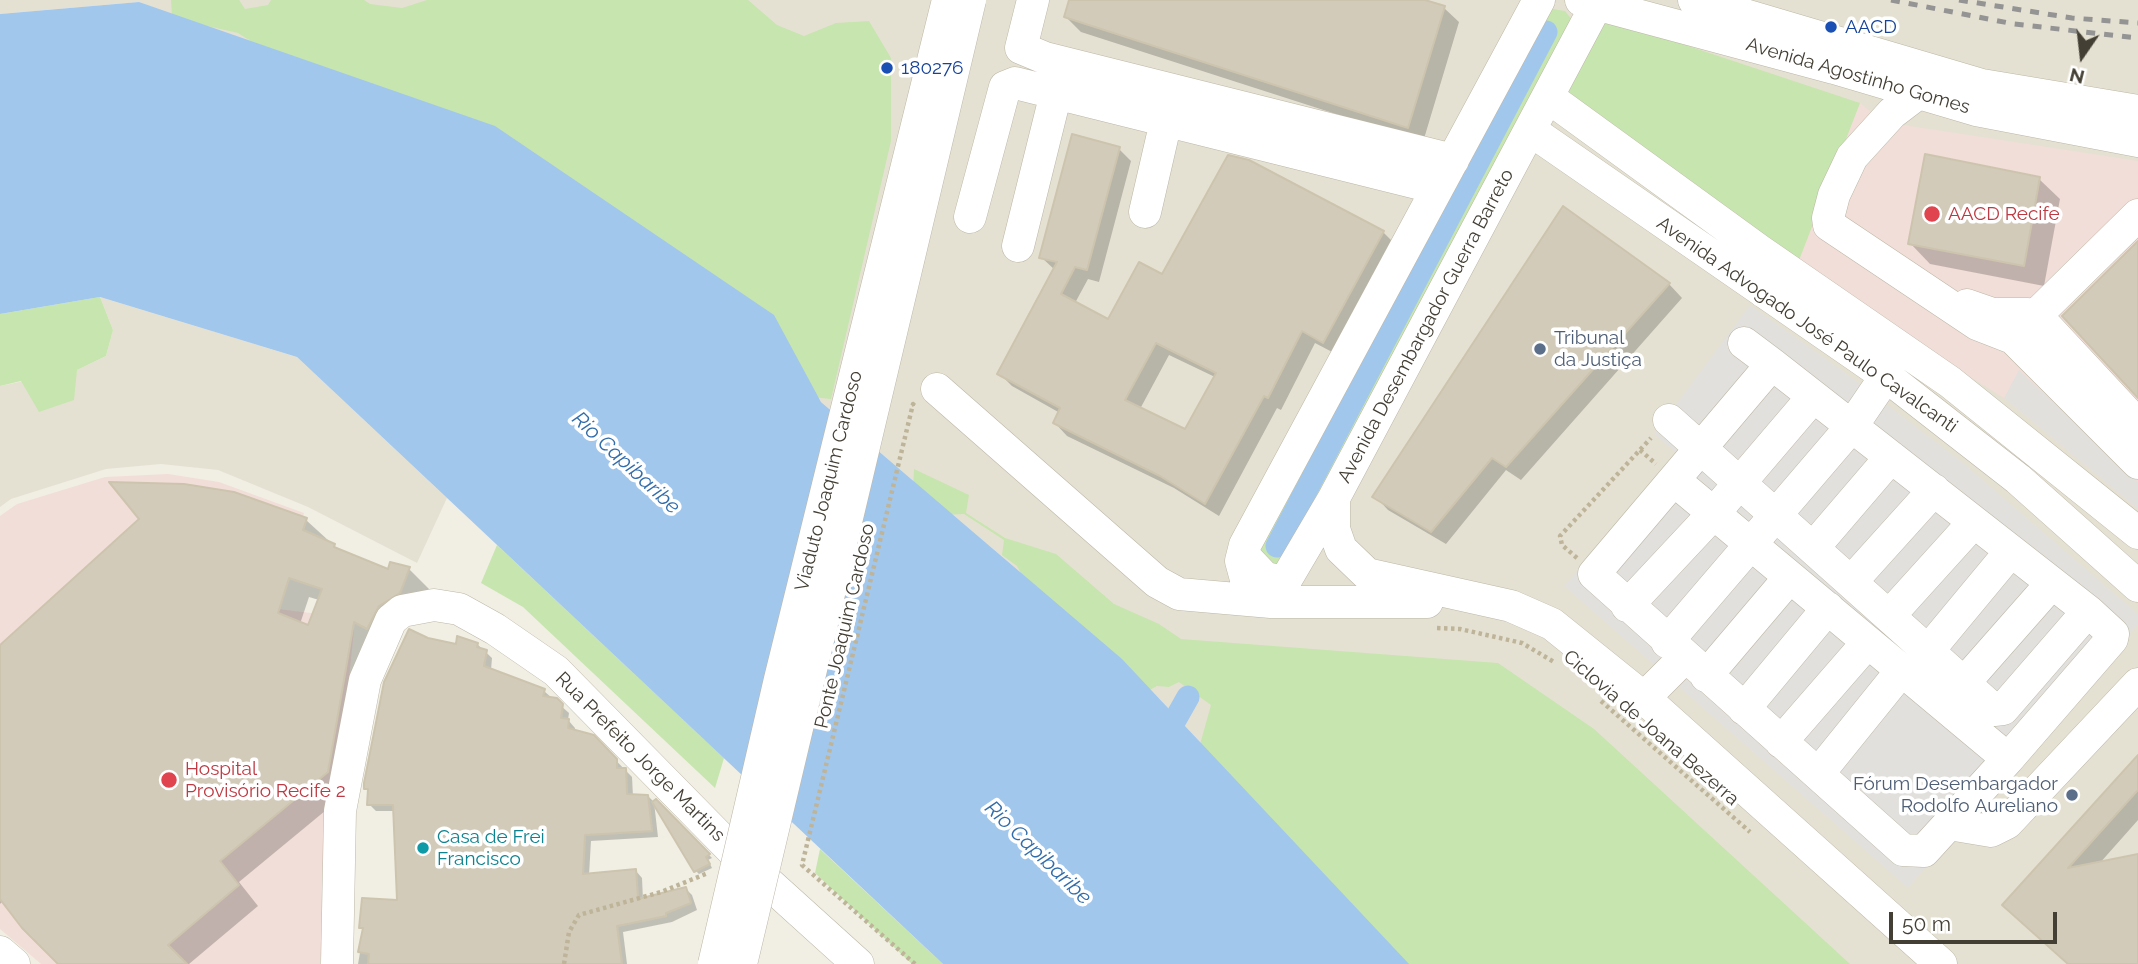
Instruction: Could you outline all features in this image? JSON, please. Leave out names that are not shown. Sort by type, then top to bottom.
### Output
[{"type":"street","name":"Viaduto Joaquim Cardoso","points":[[714,964],[780,679],[948,0]]},
{"type":"street","name":"Viaduto Joaquim Cardoso","points":[[740,964],[970,0]]},
{"type":"street","points":[[1033,0],[1021,48],[1045,58],[1453,160]]},
{"type":"street","points":[[1270,602],[1247,583],[1241,561],[1245,545],[1539,0]]},
{"type":"street","name":"Avenida Agostinho Gomes","points":[[1694,0],[2034,123],[2138,141]]},
{"type":"street","name":"Avenida Agostinho Gomes","points":[[1592,2],[1834,68],[1921,81],[1982,85],[2138,111]]},
{"type":"street","name":"Avenida Desembargador Guerra Barreto","points":[[1592,2],[1548,97],[1334,498],[1334,530],[1341,549],[1367,574],[1511,606],[1552,624],[1644,698],[1941,964]]},
{"type":"street","points":[[1921,81],[1852,158],[1834,195],[1882,243],[1924,277],[1966,305],[2023,328],[2124,424],[2138,463]]},
{"type":"street","points":[[970,217],[1005,87],[1015,83],[1437,188]]},
{"type":"street","points":[[1018,246],[1056,93]]},
{"type":"street","name":"Avenida Advogado José Paulo Cavalcanti","points":[[1548,97],[1760,251],[1950,382],[2138,533]]},
{"type":"street","points":[[1145,212],[1166,121]]},
{"type":"street","name":"Avenida Advogado José Paulo Cavalcanti","points":[[1530,130],[1886,376],[2018,480],[2138,586]]},
{"type":"street","points":[[2023,328],[2138,215]]},
{"type":"street","points":[[1744,343],[1772,364],[1934,490],[2109,628],[2112,639],[2008,759],[1924,850],[1903,850],[1594,574],[1772,364]]},
{"type":"street","points":[[1686,658],[1751,544],[1852,426],[1886,376]]},
{"type":"street","points":[[1627,606],[1714,513],[1814,397]]},
{"type":"street","name":"Avenida Desembargador Guerra Barreto","points":[[930,400],[1157,582],[1179,594],[1270,602],[1491,603]]},
{"type":"street","points":[[1669,420],[1994,710],[2003,709],[2088,611]]},
{"type":"street","points":[[1813,548],[1891,457]]},
{"type":"street","points":[[1675,481],[2008,759]]},
{"type":"street","points":[[1851,582],[1934,490]]},
{"type":"street","points":[[1245,545],[1248,561],[1265,578],[1280,581],[1287,578],[1334,498]]},
{"type":"street","points":[[1889,616],[1974,522]]},
{"type":"street","points":[[1928,651],[2011,551]]},
{"type":"street","points":[[1644,698],[1686,658],[1790,577]]},
{"type":"street","points":[[1964,683],[2052,583]]},
{"type":"street","name":"Rua Prefeito Jorge Martins","points":[[337,964],[340,811],[365,680],[391,620],[402,611],[426,605],[459,609],[495,629],[556,671],[733,851],[858,964]]},
{"type":"street","points":[[1744,709],[1828,608]]},
{"type":"street","points":[[1781,742],[1868,642]]},
{"type":"street","points":[[1818,775],[1902,670]]},
{"type":"street","points":[[1949,824],[1991,831],[2007,823],[2138,684]]},
{"type":"street","points":[[0,952],[14,964]]},
{"type":"path","name":"Ponte Joaquim Cardoso","points":[[915,964],[802,865],[912,404],[930,400]]},
{"type":"path","points":[[1562,545],[1560,536],[1669,420]]},
{"type":"path","name":"Ciclovia de Joana Bezerra","points":[[1433,628],[1461,629],[1522,643],[1556,663]]},
{"type":"path","name":"Ciclovia de Joana Bezerra","points":[[1598,698],[1754,835]]},
{"type":"path","points":[[564,964],[569,932],[579,915],[661,892],[705,875],[733,851]]},
{"type":"shaded area","points":[[0,0],[2138,0],[2138,964],[1409,964],[1122,659],[821,402],[774,315],[139,2],[0,14]]},
{"type":"shaded area","name":"AACD Recife","points":[[1598,16],[1860,103],[1883,122],[2138,161],[2138,509],[2004,398],[1796,268]]},
{"type":"shaded area","points":[[100,297],[297,357],[447,498],[417,563],[308,507],[218,470],[161,464],[106,469],[11,499],[0,507],[0,386],[77,370],[106,356],[113,330]]},
{"type":"shaded area","name":"Fórum Desembargador Rodolfo Aureliano","points":[[1750,305],[1847,374],[1962,462],[2138,614],[2138,624],[1908,888],[1564,586],[1681,457],[1654,434]]},
{"type":"shaded area","points":[[2019,370],[2138,482],[2138,509],[2004,398]]},
{"type":"shaded area","name":"Hospital Provisório Recife 2","points":[[168,474],[219,482],[304,513],[279,609],[319,614],[354,630],[320,964],[41,964],[0,929],[0,516],[17,504],[105,477]]},
{"type":"green space","points":[[171,0],[239,0],[245,9],[268,5],[271,0],[364,0],[370,4],[402,8],[427,0],[748,0],[777,25],[804,36],[836,23],[869,21],[891,58],[891,141],[831,399],[812,397],[238,33],[172,18]]},
{"type":"green space","points":[[1553,9],[1565,11],[1577,26],[1282,569],[1260,559],[1258,533],[1536,16]]},
{"type":"green space","points":[[1598,16],[1860,103],[1796,268],[1563,89]]},
{"type":"green space","points":[[100,297],[113,330],[106,356],[77,370],[74,400],[39,412],[21,381],[0,386],[0,314]]},
{"type":"green space","points":[[914,469],[969,495],[966,513],[1005,538],[1056,554],[1114,604],[1159,624],[1181,639],[1498,663],[1594,729],[1850,964],[1386,964],[1197,755],[1211,705],[1179,682],[1169,687],[1157,686],[1146,692],[1028,587],[1017,566],[1002,555],[1004,540],[964,514],[944,515],[913,488]]},
{"type":"green space","points":[[497,545],[724,758],[715,788],[523,607],[481,583]]},
{"type":"green space","points":[[820,849],[943,964],[912,964],[815,873]]},
{"type":"water","name":"Rio Capibaribe","points":[[139,2],[495,126],[774,315],[821,402],[1122,659],[1409,964],[943,964],[297,357],[100,297],[0,314],[0,14]]},
{"type":"building","points":[[1069,0],[1425,0],[1445,6],[1408,128],[1064,17]]},
{"type":"building","points":[[1072,134],[1120,147],[1087,270],[1075,267],[1061,294],[1108,319],[1139,262],[1162,274],[1228,155],[1249,160],[1384,231],[1323,343],[1302,331],[1268,398],[1264,396],[1205,504],[1160,476],[1053,423],[1060,408],[997,374],[1057,262],[1039,258]],"holes":[[[1156,343],[1216,373],[1185,429],[1125,400]]]},
{"type":"building","points":[[1925,154],[2040,177],[2024,266],[1908,244]]},
{"type":"building","name":"Tribunal da Justiça","points":[[1563,206],[1670,283],[1506,467],[1492,458],[1431,532],[1372,497]]},
{"type":"building","points":[[2138,241],[2138,398],[2062,316]]},
{"type":"building","name":"Hospital Provisório Recife 2","points":[[109,482],[184,484],[234,492],[307,518],[303,530],[335,544],[334,547],[388,569],[390,562],[410,567],[400,593],[379,606],[367,629],[354,622],[328,772],[220,861],[239,885],[168,945],[187,964],[58,964],[22,928],[0,899],[0,645],[139,519]],"holes":[[[289,578],[322,589],[308,625],[278,613]]]},
{"type":"building","points":[[409,629],[428,638],[456,644],[457,636],[478,643],[477,647],[487,650],[484,666],[545,689],[543,696],[557,698],[563,704],[561,718],[569,719],[568,728],[594,735],[617,759],[617,768],[626,768],[627,794],[648,795],[652,831],[585,835],[583,874],[636,869],[638,899],[686,887],[691,903],[666,913],[666,916],[617,926],[622,964],[368,964],[369,954],[358,952],[363,928],[359,928],[362,898],[397,900],[393,805],[367,805],[368,789],[364,789],[364,783],[384,682]]},
{"type":"building","points":[[2138,755],[2138,790],[2068,868],[2138,854],[2138,964],[2068,964],[2002,905]]},
{"type":"building","points":[[656,799],[710,854],[706,857],[710,864],[694,872],[652,802]]},
{"type":"waterway","points":[[1277,546],[1546,32]]},
{"type":"waterway","points":[[1162,743],[1188,697]]},
{"type":"railway","points":[[1891,0],[2014,24],[2138,38]]},
{"type":"railway","points":[[1959,0],[2072,18],[2138,23]]},
{"type":"place","name":"AACD","points":[[1831,27]]},
{"type":"place","name":"180276","points":[[887,68]]},
{"type":"place","name":"AACD Recife","points":[[1932,214]]},
{"type":"place","name":"Tribunal da Justiça","points":[[1540,349]]},
{"type":"place","name":"Hospital Provisório Recife 2","points":[[169,780]]},
{"type":"place","name":"Fórum Desembargador Rodolfo Aureliano","points":[[2072,795]]},
{"type":"place","name":"Casa de Frei Francisco","points":[[423,848]]}]
